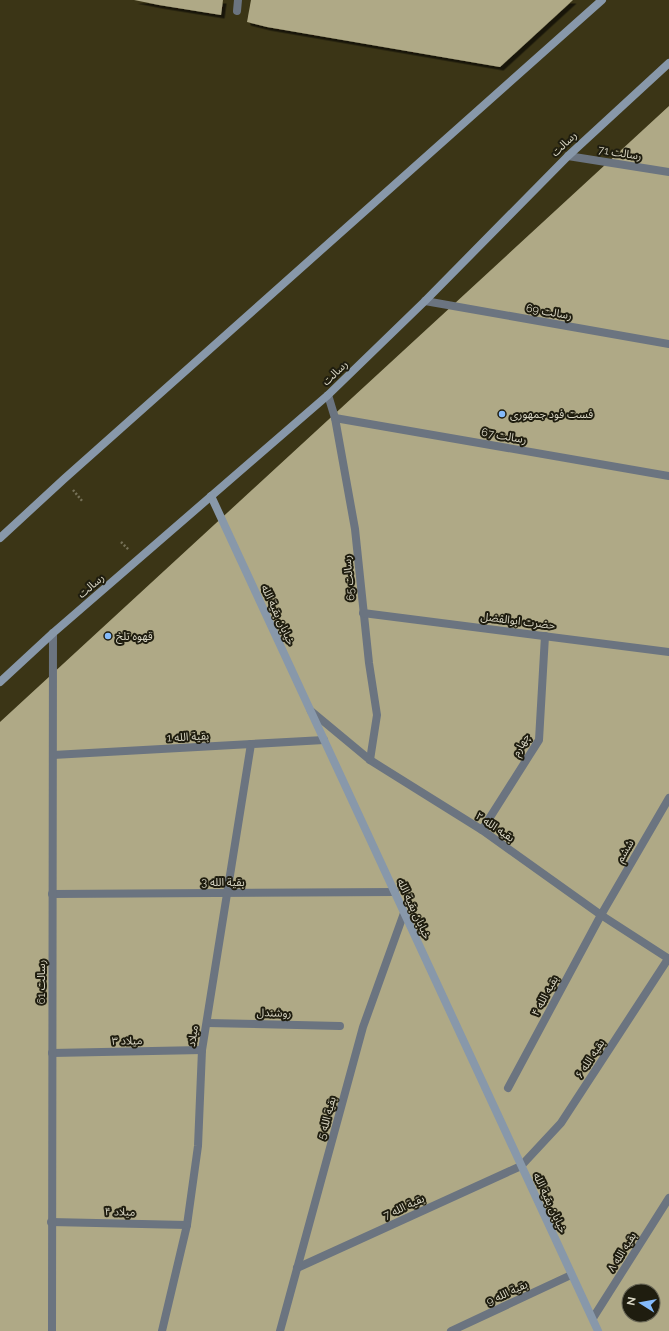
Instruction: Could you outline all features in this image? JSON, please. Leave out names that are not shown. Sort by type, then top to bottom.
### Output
[{"type":"main road","points":[[0,538],[64,479],[602,0]]},
{"type":"main road","name":"رسالت","points":[[0,682],[53,633],[328,395],[425,301],[568,156],[669,63]]},
{"type":"main road","name":"خیابان بقیة الله","points":[[211,496],[598,1331]]},
{"type":"street","points":[[237,11],[238,0]]},
{"type":"street","name":"رسالت 71","points":[[568,156],[669,172]]},
{"type":"street","name":"رسالت 69","points":[[425,301],[669,344]]},
{"type":"street","name":"رسالت 65","points":[[328,395],[335,418],[356,529],[369,663],[378,715],[370,760]]},
{"type":"street","name":"رسالت 67","points":[[335,418],[669,476]]},
{"type":"street","name":"حضرت ابوالفضل","points":[[364,613],[669,652]]},
{"type":"street","name":"رسالت 61","points":[[52,1331],[53,633]]},
{"type":"street","name":"چهارم","points":[[482,830],[539,740],[545,636]]},
{"type":"street","name":"بقیه الله ۲","points":[[311,711],[370,760],[482,830],[601,915],[669,959]]},
{"type":"street","name":"بقیة الله 1","points":[[53,755],[324,740]]},
{"type":"street","name":"میلاد","points":[[162,1331],[187,1225],[198,1146],[202,1050],[251,744]]},
{"type":"street","name":"ششم","points":[[601,915],[669,798]]},
{"type":"street","name":"بقیة الله 3","points":[[52,894],[394,892]]},
{"type":"street","name":"بقیة الله 5","points":[[280,1331],[363,1027],[404,913]]},
{"type":"street","name":"بقیه الله ۴","points":[[508,1088],[601,915]]},
{"type":"street","name":"بقیه الله ۶","points":[[521,1166],[561,1123],[669,959]]},
{"type":"street","name":"روشندل","points":[[206,1023],[340,1026]]},
{"type":"street","name":"میلاد ۳","points":[[52,1053],[202,1050]]},
{"type":"street","name":"بقیة الله 7","points":[[297,1268],[521,1166]]},
{"type":"street","name":"بقیه الله ۸","points":[[593,1318],[669,1198]]},
{"type":"street","name":"میلاد ۴","points":[[52,1222],[187,1225]]},
{"type":"street","name":"بقیة الله 9","points":[[452,1331],[571,1274]]},
{"type":"building","points":[[134,0],[223,0],[221,15]]},
{"type":"building","points":[[251,0],[573,0],[500,67],[267,27],[247,22]]},
{"type":"building","name":"فست فود جمهوری","points":[[669,106],[669,1331],[0,1331],[0,722]]},
{"type":"place","name":"فست فود جمهوری","points":[[502,414]]},
{"type":"place","name":"قهوه تلخ","points":[[108,636]]}]
